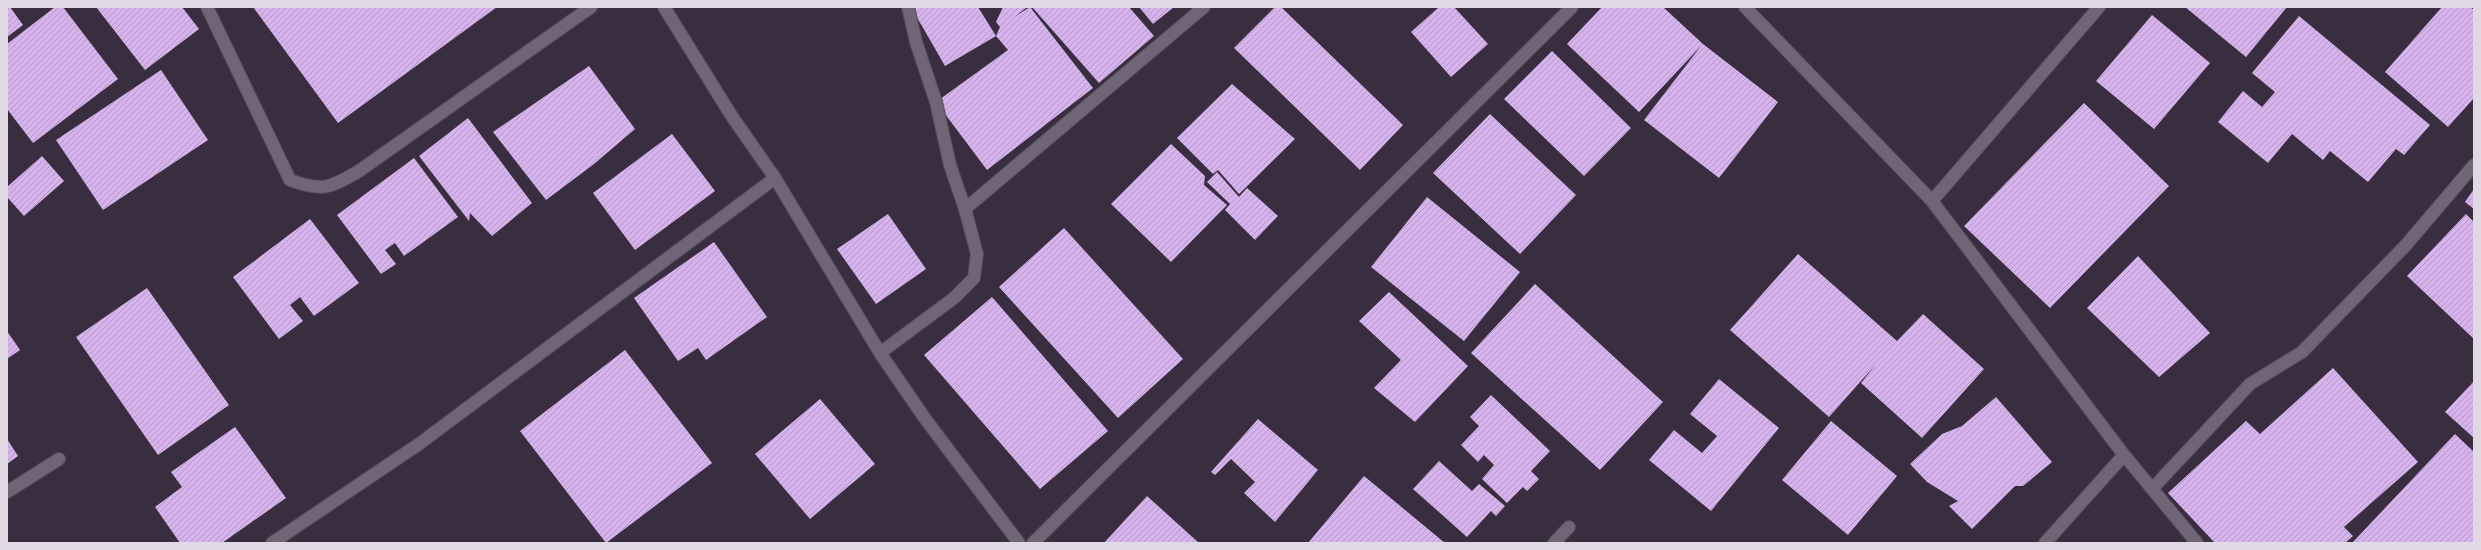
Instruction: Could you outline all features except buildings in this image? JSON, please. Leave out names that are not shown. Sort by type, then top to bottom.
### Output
[{"type":"street","points":[[207,7],[290,180],[311,188],[334,185],[359,171],[591,7]]},
{"type":"street","points":[[664,7],[731,114],[775,178],[880,354],[1019,543]]},
{"type":"street","points":[[880,354],[954,298],[974,278],[977,254],[966,209],[950,165],[936,102],[916,42],[908,7]]},
{"type":"street","points":[[966,209],[1204,7]]},
{"type":"street","points":[[1033,543],[1572,7]]},
{"type":"street","points":[[1745,7],[1932,200],[2124,455],[2197,543]]},
{"type":"street","points":[[1932,200],[2099,7]]},
{"type":"street","points":[[2152,489],[2250,384],[2302,352],[2406,245],[2474,165]]},
{"type":"street","points":[[272,543],[419,444],[775,178]]},
{"type":"street","points":[[2045,543],[2124,455]]},
{"type":"street","points":[[7,492],[59,459]]},
{"type":"street","points":[[1554,543],[1568,527]]}]
